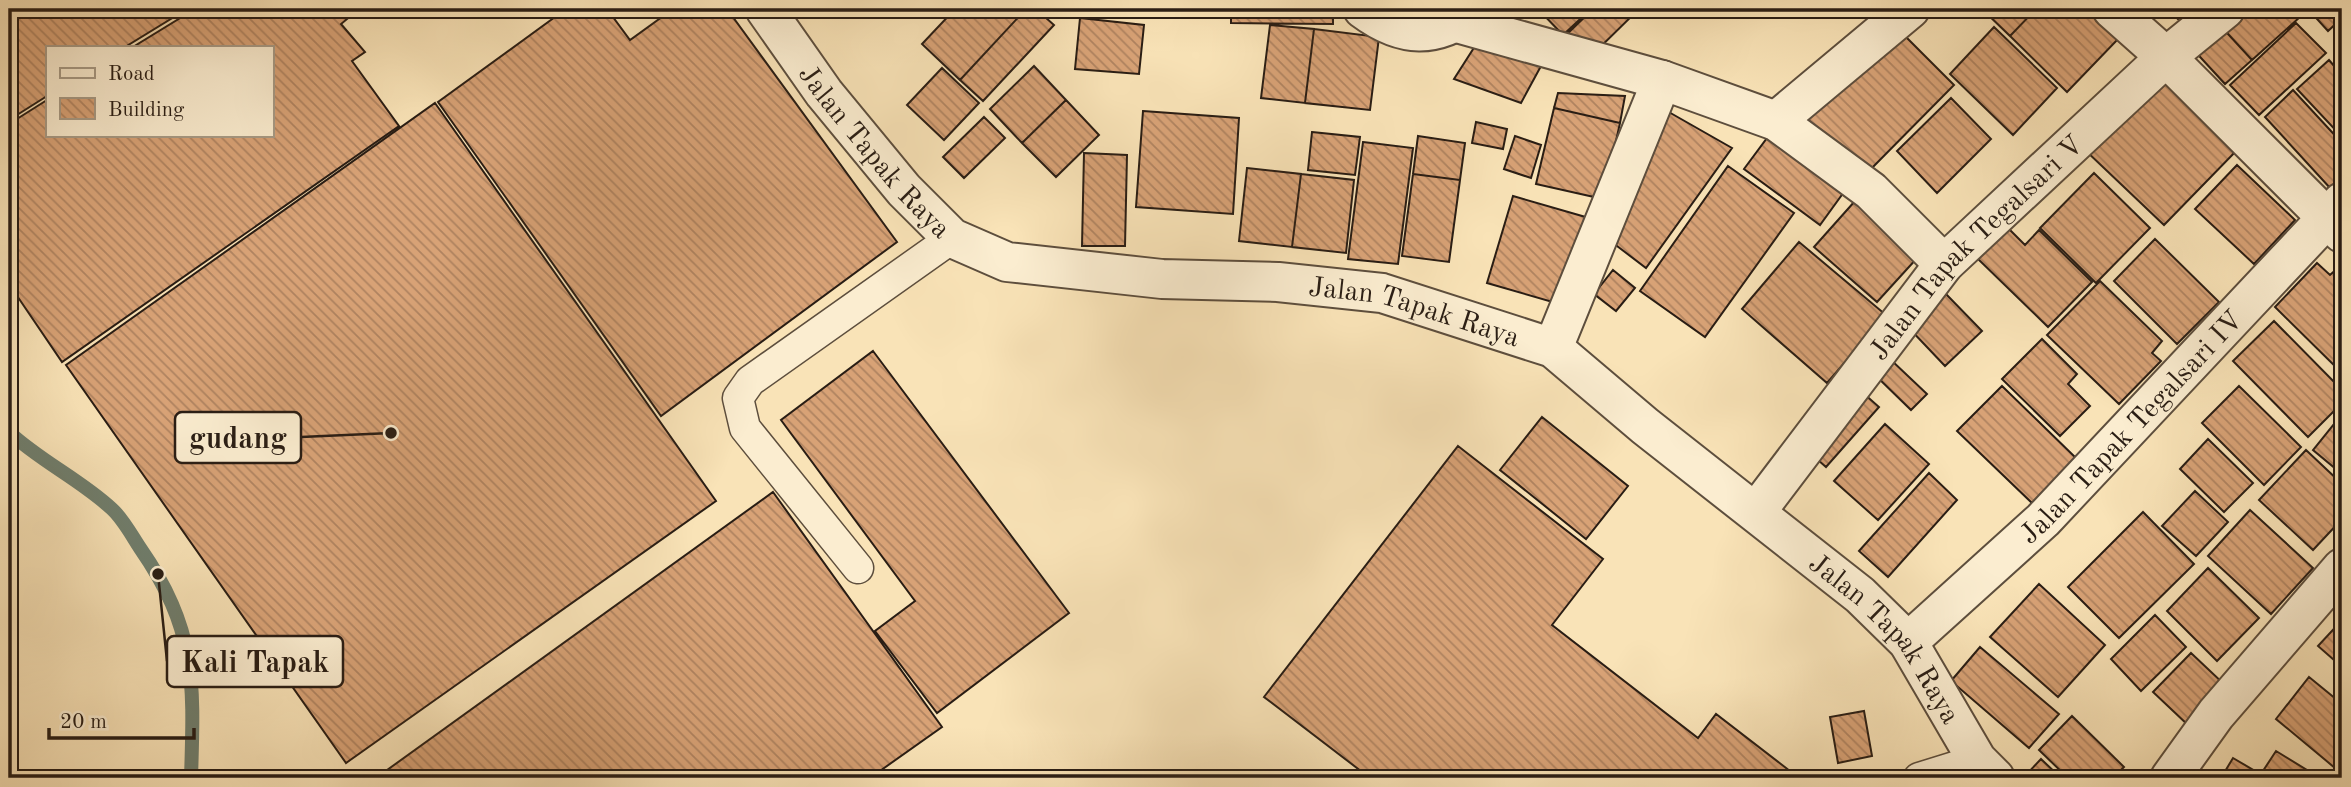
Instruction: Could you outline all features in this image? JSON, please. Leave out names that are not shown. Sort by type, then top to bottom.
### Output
[{"type":"street","name":"Jalan Tapak Raya","points":[[765,9],[824,93],[904,190],[952,238],[1007,262],[1162,279],[1278,282],[1382,293],[1553,348],[1860,595],[1908,642],[1986,769]]},
{"type":"street","points":[[1363,9],[1383,23],[1415,34],[1466,16],[1662,80],[1776,121],[1871,191],[1944,264]]},
{"type":"street","points":[[1776,121],[1910,9]]},
{"type":"street","points":[[2112,9],[2337,217]]},
{"type":"street","name":"Jalan Tapak Tegalsari V","points":[[1756,512],[1944,264],[2166,57],[2225,9]]},
{"type":"street","points":[[1553,348],[1662,80]]},
{"type":"street","name":"Jalan Tapak Tegalsari IV","points":[[1908,642],[2043,520],[2337,217]]},
{"type":"street","points":[[2170,778],[2217,714],[2342,568]]},
{"type":"lane","points":[[858,568],[745,428],[738,398],[750,381],[952,238]]},
{"type":"lane","points":[[1919,778],[1986,769]]},
{"type":"building","points":[[9,9],[187,9],[127,46],[46,46],[46,97],[9,120]]},
{"type":"building","points":[[195,9],[359,9],[341,24],[365,52],[352,61],[399,126],[62,362],[9,284],[9,124],[46,101],[46,136],[273,136],[273,46],[135,46]]},
{"type":"building","points":[[566,9],[607,9],[630,40],[673,9],[727,9],[897,242],[661,416],[438,102]]},
{"type":"building","points":[[955,9],[1026,9],[960,80],[922,44]]},
{"type":"building","points":[[1026,9],[1036,9],[1054,25],[983,101],[960,80]]},
{"type":"building","points":[[1231,9],[1333,9],[1333,24],[1231,23]]},
{"type":"building","points":[[1538,9],[1591,9],[1563,35]]},
{"type":"building","points":[[1593,9],[1637,11],[1587,60],[1564,37]]},
{"type":"building","points":[[1982,9],[2036,9],[2010,36]]},
{"type":"building","points":[[2036,9],[2089,9],[2119,38],[2067,92],[2010,36]]},
{"type":"building","points":[[2167,9],[2187,9],[2178,19]]},
{"type":"building","points":[[2232,9],[2293,9],[2300,17],[2252,60],[2217,22]]},
{"type":"building","points":[[2308,9],[2342,9],[2342,18],[2328,31]]},
{"type":"building","points":[[1080,18],[1144,25],[1139,74],[1075,69]]},
{"type":"building","points":[[2217,22],[2252,60],[2225,84],[2190,46]]},
{"type":"building","points":[[2296,23],[2326,53],[2259,115],[2230,85]]},
{"type":"building","points":[[1270,25],[1314,29],[1305,103],[1261,98]]},
{"type":"building","points":[[1895,26],[1954,85],[1864,176],[1804,116]]},
{"type":"building","points":[[1994,27],[2057,88],[2013,135],[1950,74]]},
{"type":"building","points":[[1314,29],[1379,37],[1370,110],[1305,103]]},
{"type":"building","points":[[1477,43],[1541,66],[1521,103],[1454,79]]},
{"type":"building","points":[[2329,60],[2342,75],[2342,137],[2297,89]]},
{"type":"building","points":[[1034,66],[1066,100],[1022,143],[990,109]]},
{"type":"building","points":[[942,68],[979,103],[944,140],[907,105]]},
{"type":"building","points":[[2164,71],[2240,147],[2164,225],[2085,150]]},
{"type":"building","points":[[2293,90],[2342,143],[2342,179],[2331,189],[2265,117]]},
{"type":"building","points":[[1558,93],[1625,96],[1620,123],[1554,108]]},
{"type":"building","points":[[1951,98],[1991,139],[1937,193],[1897,151]]},
{"type":"building","points":[[1066,100],[1099,135],[1056,177],[1022,143]]},
{"type":"building","points":[[435,103],[716,501],[346,763],[66,365]]},
{"type":"building","points":[[1554,108],[1620,123],[1603,199],[1536,184]]},
{"type":"building","points":[[1143,111],[1239,118],[1233,214],[1136,207]]},
{"type":"building","points":[[1667,111],[1732,148],[1646,268],[1613,243]]},
{"type":"building","points":[[984,117],[1005,138],[964,178],[943,157]]},
{"type":"building","points":[[1476,122],[1507,129],[1503,149],[1472,143]]},
{"type":"building","points":[[1773,130],[1849,185],[1820,225],[1744,169]]},
{"type":"building","points":[[1312,132],[1360,137],[1355,175],[1308,170]]},
{"type":"building","points":[[1418,136],[1465,143],[1460,180],[1413,174]]},
{"type":"building","points":[[1515,136],[1541,145],[1531,178],[1504,169]]},
{"type":"building","points":[[1363,142],[1413,148],[1398,264],[1348,259]]},
{"type":"building","points":[[1084,153],[1127,155],[1125,246],[1082,246]]},
{"type":"building","points":[[2237,165],[2295,220],[2254,264],[2195,209]]},
{"type":"building","points":[[1728,166],[1794,213],[1705,337],[1640,291]]},
{"type":"building","points":[[1247,168],[1301,174],[1292,247],[1239,241]]},
{"type":"building","points":[[2094,173],[2150,228],[2096,283],[2040,228]]},
{"type":"building","points":[[1301,174],[1354,180],[1346,253],[1292,247]]},
{"type":"building","points":[[1413,174],[1460,180],[1449,262],[1402,256]]},
{"type":"building","points":[[1513,196],[1589,218],[1563,305],[1487,283]]},
{"type":"building","points":[[1855,201],[1918,257],[1877,302],[1814,247]]},
{"type":"building","points":[[2008,228],[2025,245],[2039,230],[2092,282],[2048,327],[1978,259]]},
{"type":"building","points":[[2155,239],[2219,302],[2177,344],[2114,281]]},
{"type":"building","points":[[1799,242],[1886,315],[1827,383],[1742,309]]},
{"type":"building","points":[[2317,263],[2330,275],[2340,266],[2342,269],[2342,373],[2275,307]]},
{"type":"building","points":[[1613,270],[1635,288],[1616,311],[1594,294]]},
{"type":"building","points":[[2100,281],[2162,341],[2152,353],[2161,361],[2119,404],[2047,335]]},
{"type":"building","points":[[1944,292],[1982,331],[1945,366],[1907,326]]},
{"type":"building","points":[[2274,321],[2342,390],[2342,403],[2308,437],[2233,361]]},
{"type":"building","points":[[2042,339],[2077,374],[2068,384],[2090,406],[2060,436],[2002,379]]},
{"type":"building","points":[[873,351],[1069,613],[937,713],[875,631],[915,601],[781,420]]},
{"type":"building","points":[[1890,359],[1927,394],[1911,410],[1875,375]]},
{"type":"building","points":[[2002,386],[2076,458],[2032,503],[1957,431]]},
{"type":"building","points":[[2239,386],[2301,447],[2264,485],[2202,423]]},
{"type":"building","points":[[1862,392],[1879,407],[1826,467],[1809,452]]},
{"type":"building","points":[[2342,414],[2342,474],[2313,450]]},
{"type":"building","points":[[1542,417],[1628,486],[1586,539],[1500,470]]},
{"type":"building","points":[[1885,424],[1929,464],[1878,520],[1834,481]]},
{"type":"building","points":[[2208,439],[2253,483],[2224,512],[2180,469]]},
{"type":"building","points":[[1458,446],[1603,559],[1552,625],[1698,738],[1716,714],[1799,778],[1370,778],[1264,697]]},
{"type":"building","points":[[2306,450],[2342,484],[2342,519],[2313,550],[2259,500]]},
{"type":"building","points":[[1929,473],[1957,500],[1888,577],[1859,551]]},
{"type":"building","points":[[2195,491],[2228,522],[2196,556],[2162,526]]},
{"type":"building","points":[[773,492],[942,727],[870,778],[376,778]]},
{"type":"building","points":[[2250,510],[2313,568],[2271,614],[2208,556]]},
{"type":"building","points":[[2143,512],[2194,564],[2119,638],[2068,587]]},
{"type":"building","points":[[2208,568],[2259,618],[2217,661],[2167,611]]},
{"type":"building","points":[[2039,584],[2105,645],[2058,697],[1990,637]]},
{"type":"building","points":[[2155,615],[2186,647],[2141,691],[2111,659]]},
{"type":"building","points":[[2342,620],[2342,667],[2318,646]]},
{"type":"building","points":[[1980,647],[2059,714],[2029,748],[1951,681]]},
{"type":"building","points":[[2191,653],[2226,686],[2188,725],[2153,692]]},
{"type":"building","points":[[2309,677],[2342,704],[2342,760],[2335,768],[2276,719]]},
{"type":"building","points":[[1864,711],[1872,756],[1838,763],[1830,717]]},
{"type":"building","points":[[2072,716],[2124,767],[2113,778],[2068,778],[2039,750]]},
{"type":"building","points":[[2276,751],[2320,778],[2268,778],[2261,774]]},
{"type":"building","points":[[2233,758],[2267,778],[2221,778]]},
{"type":"building","points":[[2041,759],[2061,778],[2023,778]]},
{"type":"waterway","points":[[9,432],[112,509],[159,578],[182,632],[188,658],[192,714],[191,778]]},
{"type":"place","name":"gudang","points":[[391,433]]},
{"type":"place","name":"Kali Tapak","points":[[158,574]]}]
